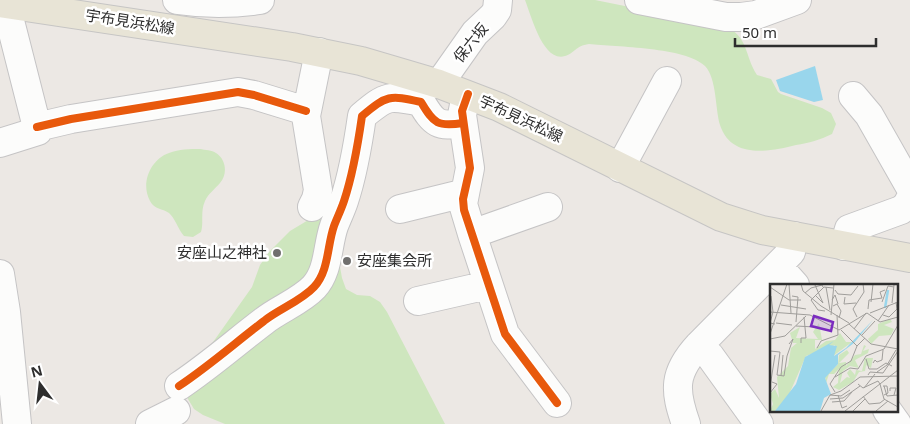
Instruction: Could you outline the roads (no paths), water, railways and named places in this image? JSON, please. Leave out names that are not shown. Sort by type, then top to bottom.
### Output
[{"type":"main road","name":"宇布見浜松線","points":[[6,4],[319,52],[361,61],[439,84],[499,107],[721,217],[762,230],[910,258]]},
{"type":"street","points":[[177,0],[218,2],[260,0]]},
{"type":"street","name":"保六坂","points":[[439,84],[475,33],[493,16],[497,10],[498,0]]},
{"type":"street","points":[[639,0],[726,17],[742,17],[756,15],[797,0]]},
{"type":"street","points":[[0,143],[38,131],[6,4]]},
{"type":"street","points":[[312,207],[318,190],[306,111],[319,52]]},
{"type":"street","points":[[620,168],[667,81]]},
{"type":"street","points":[[37,127],[71,119],[238,92],[306,111]]},
{"type":"street","points":[[468,94],[462,111],[470,168],[463,204],[505,334],[557,403]]},
{"type":"street","points":[[853,96],[869,115],[910,187]]},
{"type":"street","points":[[150,424],[178,399],[207,367],[265,320],[314,287],[324,267],[334,227],[344,200],[357,148],[362,116],[380,101],[397,97],[421,102],[430,118],[441,125],[448,126],[463,123]]},
{"type":"street","points":[[400,209],[457,195],[464,196]]},
{"type":"street","points":[[844,246],[849,229],[901,210],[910,200]]},
{"type":"street","points":[[472,234],[548,207]]},
{"type":"street","points":[[776,284],[786,276],[794,236]]},
{"type":"street","points":[[0,274],[6,312],[17,424]]},
{"type":"street","points":[[418,301],[488,284]]},
{"type":"street","points":[[686,424],[677,383],[687,361],[699,346],[770,289]]},
{"type":"street","points":[[699,346],[710,356],[759,424]]},
{"type":"street","points":[[888,412],[897,424],[910,415]]},
{"type":"water","points":[[815,66],[823,100],[814,102],[780,91],[776,80]]},
{"type":"place","name":"安座山之神社","points":[[277,253]]},
{"type":"place","name":"安座集会所","points":[[347,261]]}]
